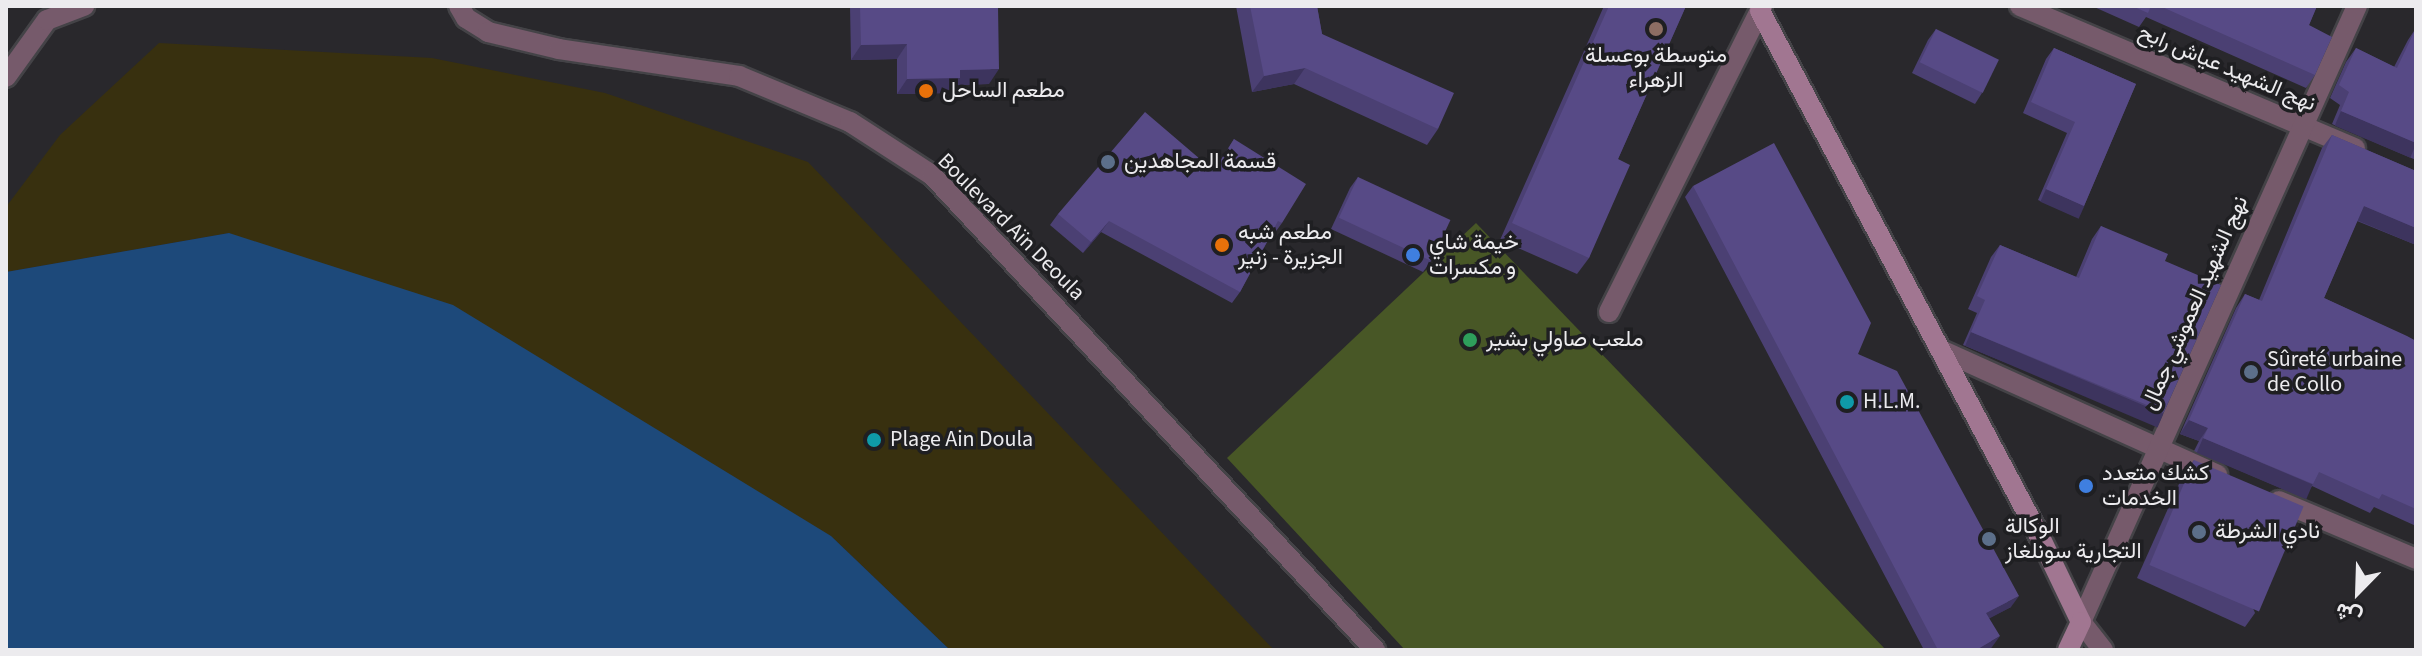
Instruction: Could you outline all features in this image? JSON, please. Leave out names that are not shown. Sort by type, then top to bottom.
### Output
[{"type":"street","points":[[6,77],[47,20],[84,6]]},
{"type":"street","name":"Boulevard Aïn Deoula","points":[[459,6],[466,18],[488,32],[559,49],[739,76],[850,122],[932,175],[1375,650]]},
{"type":"street","name":"نهج الشهيد عياش رابح","points":[[2020,6],[2373,156]]},
{"type":"street","name":"نهج الشهيد العموشي جمال","points":[[2081,622],[2155,449],[2357,6]]},
{"type":"street","points":[[1609,312],[1761,9]]},
{"type":"street","points":[[1761,9],[1943,351],[2081,622],[2103,650]]},
{"type":"street","points":[[1943,351],[2155,449],[2416,559]]},
{"type":"street","points":[[2068,650],[2081,622]]},
{"type":"green space","name":"ملعب صاولي بشير","points":[[1476,223],[1886,650],[1405,650],[1227,458]]},
{"type":"sand","name":"Plage Ain Doula","points":[[159,43],[432,58],[605,93],[808,162],[1274,650],[950,650],[831,536],[229,233],[6,272],[6,207],[60,135]]},
{"type":"water","points":[[229,233],[453,305],[831,536],[950,650],[6,650],[6,272]]},
{"type":"building","points":[[860,6],[998,6],[999,69],[960,70],[960,78],[907,79],[907,44],[861,45]]},
{"type":"building","points":[[1250,6],[1317,6],[1322,34],[1454,93],[1438,129],[1305,68],[1264,76]]},
{"type":"building","points":[[1609,6],[1686,6],[1618,159],[1630,165],[1589,258],[1512,223]]},
{"type":"building","points":[[2132,6],[2151,6],[2148,13]]},
{"type":"building","points":[[2160,6],[2317,6],[2309,25],[2332,37],[2315,75]]},
{"type":"building","points":[[2416,28],[2416,143],[2341,111],[2349,92],[2339,85],[2356,48],[2397,68]]},
{"type":"building","points":[[1936,29],[1999,60],[1983,93],[1920,62]]},
{"type":"building","points":[[2054,48],[2136,84],[2084,206],[2046,189],[2075,122],[2031,102]]},
{"type":"building","points":[[1145,112],[1214,171],[1234,139],[1306,184],[1282,223],[1278,221],[1240,292],[1109,221],[1091,242],[1058,214]]},
{"type":"building","points":[[2332,135],[2416,171],[2416,228],[2364,206],[2324,298],[2416,341],[2416,509],[2382,494],[2379,499],[2319,472],[2313,484],[2203,438],[2208,428],[2189,420],[2245,294],[2262,301]]},
{"type":"building","name":"H.L.M.","points":[[1774,143],[1871,323],[1858,354],[1897,371],[2019,596],[1986,613],[2000,636],[1976,650],[1938,650],[1693,186]]},
{"type":"building","points":[[1358,177],[1450,220],[1431,261],[1339,218]]},
{"type":"building","points":[[2101,226],[2168,254],[2165,261],[2221,285],[2164,412],[1971,332],[1985,300],[1977,296],[2000,245],[2079,278]]},
{"type":"building","points":[[2194,460],[2304,506],[2259,611],[2149,565]]},
{"type":"place","name":"متوسطة بوعسلة الزهراء","points":[[1656,29]]},
{"type":"place","name":"مطعم الساحل","points":[[926,91]]},
{"type":"place","name":"قسمة المجاهدين","points":[[1108,162]]},
{"type":"place","name":"مطعم شبه الجزيرة - زنير","points":[[1222,245]]},
{"type":"place","name":"خيمة شاي و مكسرات","points":[[1413,255]]},
{"type":"place","name":"ملعب صاولي بشير","points":[[1470,340]]},
{"type":"place","name":"Sûreté urbaine de Collo","points":[[2251,372]]},
{"type":"place","name":"H.L.M.","points":[[1847,402]]},
{"type":"place","name":"Plage Ain Doula","points":[[874,440]]},
{"type":"place","name":"كشك متعدد الخدمات","points":[[2086,486]]},
{"type":"place","name":"نادي الشرطة","points":[[2199,532]]},
{"type":"place","name":"الوكالة التجارية سونلغاز","points":[[1989,539]]}]
